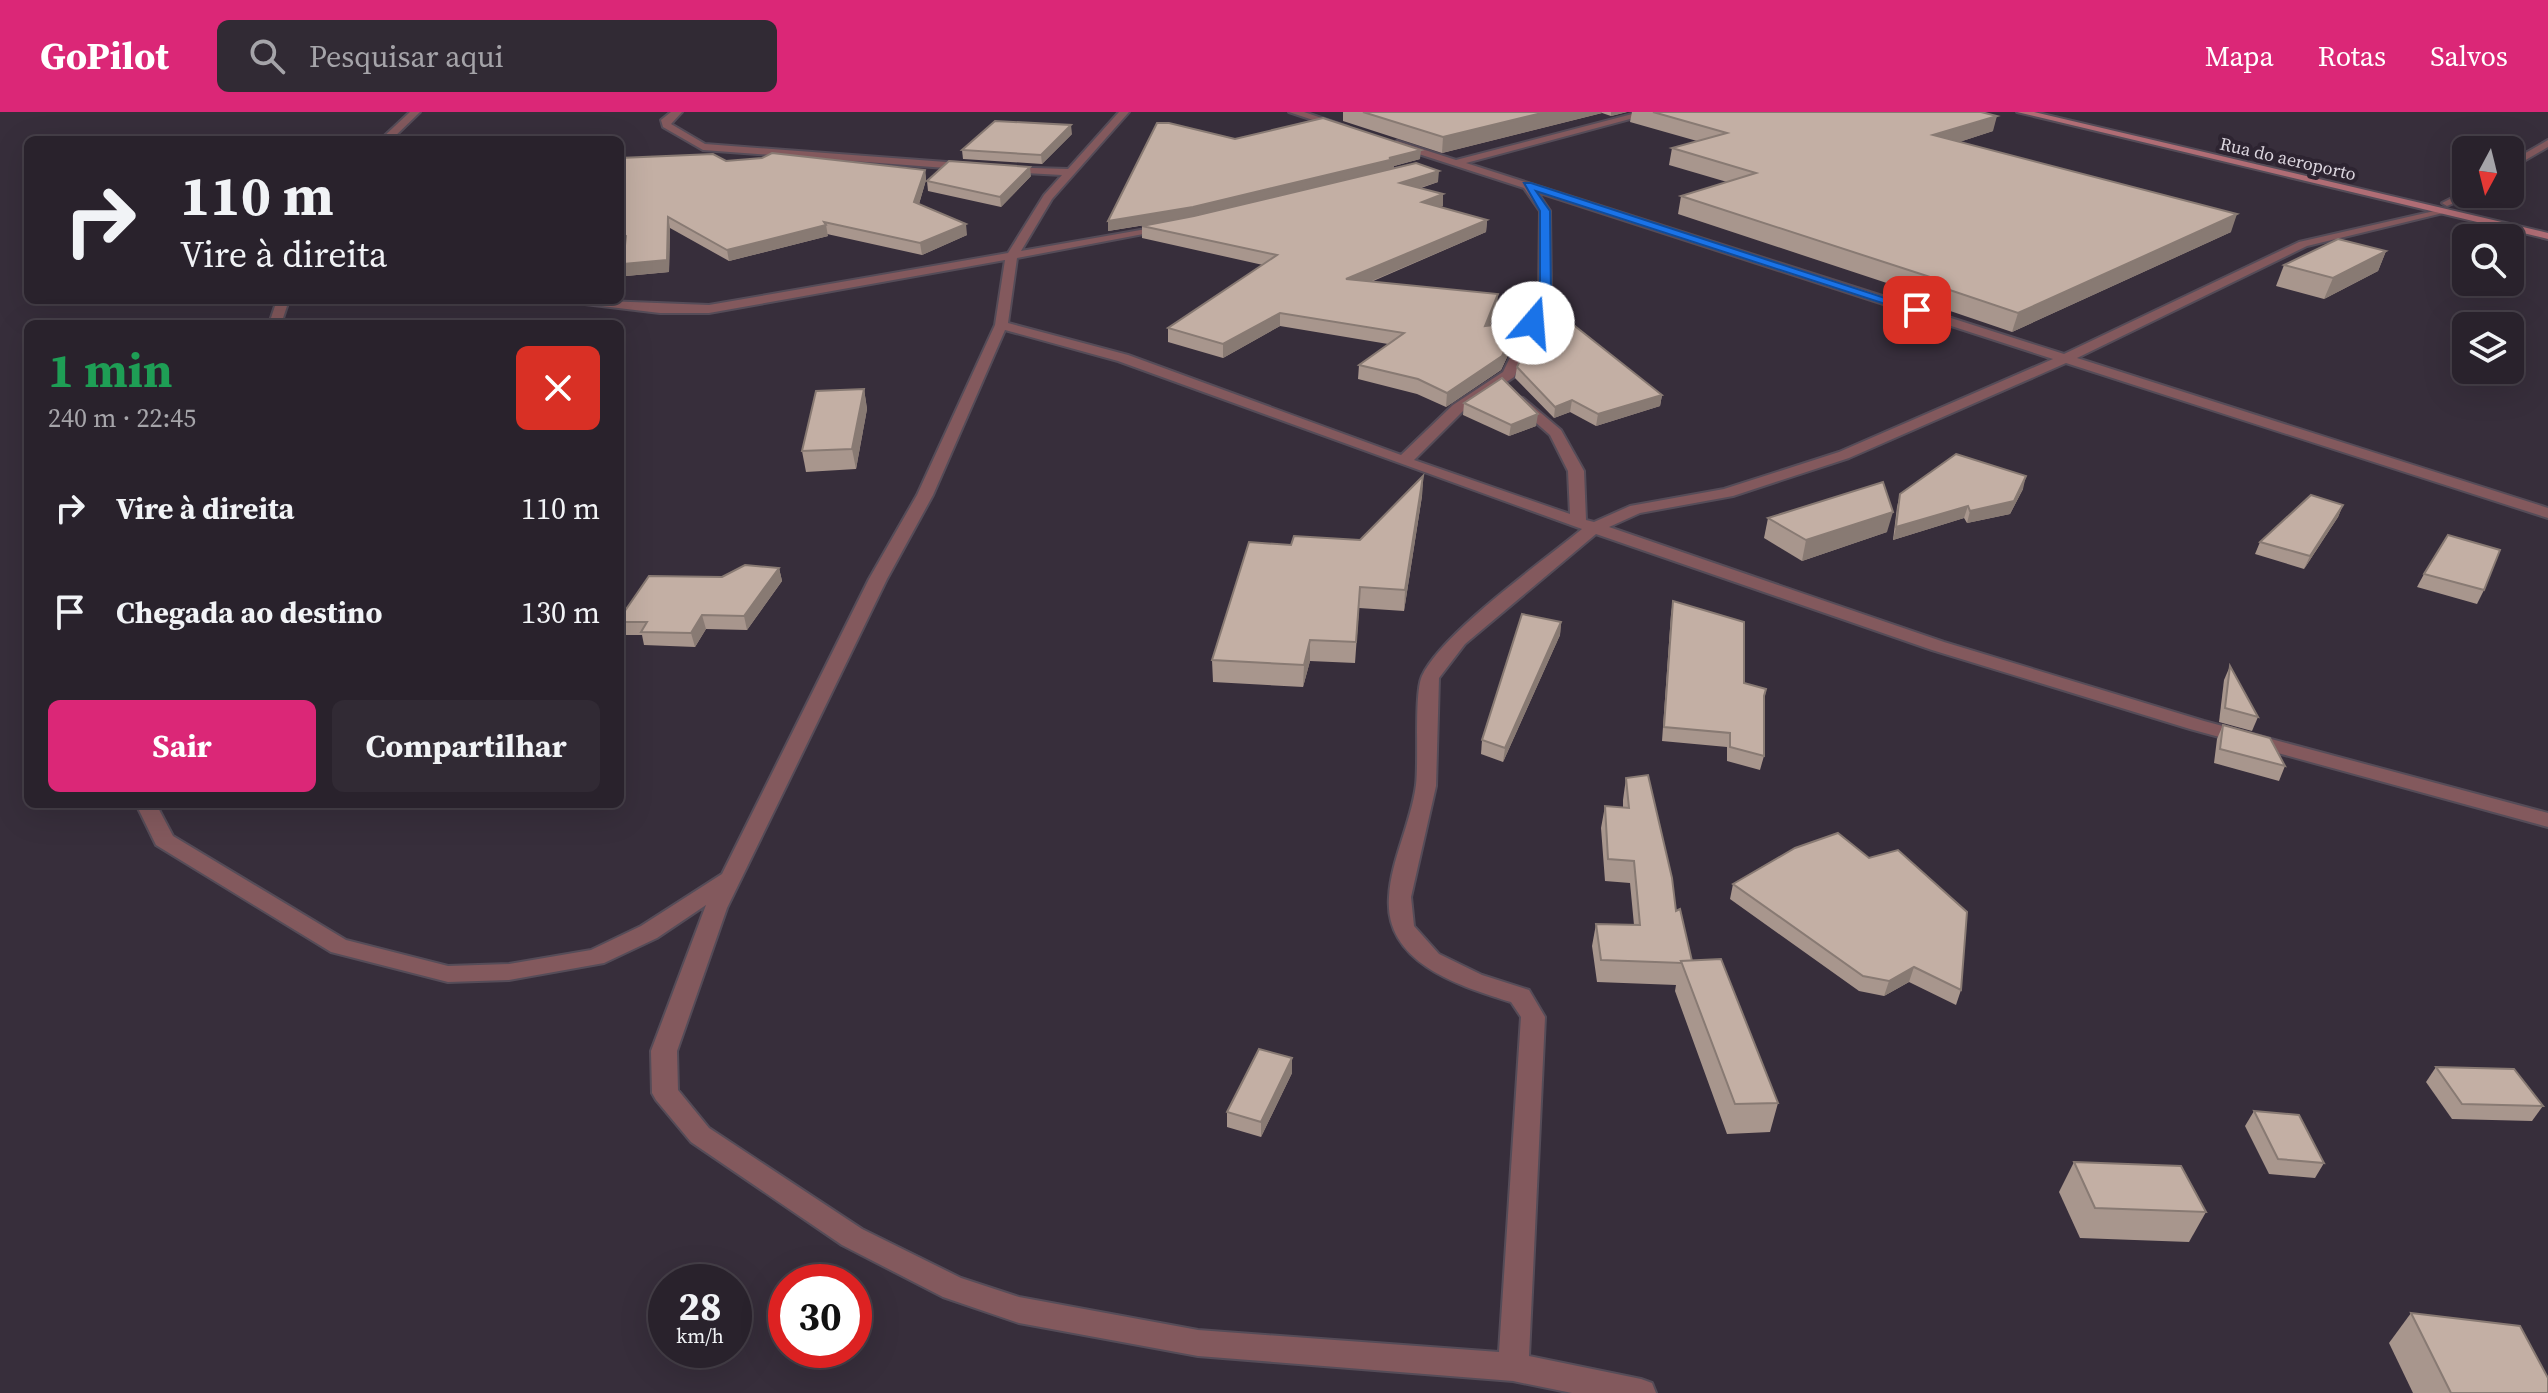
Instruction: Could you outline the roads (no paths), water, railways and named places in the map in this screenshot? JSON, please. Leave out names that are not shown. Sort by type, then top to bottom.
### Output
[{"type":"main road","name":"Rua do aeroporto","points":[[2022,112],[2443,207],[2548,226]]},
{"type":"main road","name":"Rua do aeroporto","points":[[2059,112],[2548,236]]},
{"type":"street","points":[[389,136],[415,112]]},
{"type":"street","points":[[677,112],[666,120],[666,125],[703,147],[984,167]]},
{"type":"street","points":[[1124,112],[1048,197],[1011,258],[1001,325],[925,495],[878,579],[716,908],[664,1051],[665,1093],[700,1135],[852,1237],[953,1288],[1019,1310],[1198,1343],[1513,1367],[1641,1393]]},
{"type":"street","points":[[1294,112],[1353,130]]},
{"type":"street","points":[[1427,168],[1651,112]]},
{"type":"street","points":[[1382,139],[2548,513]]},
{"type":"street","points":[[2524,158],[2548,143]]},
{"type":"street","points":[[999,168],[1069,172]]},
{"type":"street","points":[[1404,461],[1458,408],[1505,377],[1545,298],[1545,211],[1527,185]]},
{"type":"street","points":[[1513,1367],[1533,1017],[1520,996],[1474,981],[1431,960],[1403,928],[1400,897],[1426,786],[1430,678],[1459,640],[1585,526],[1636,509],[1727,493],[1844,455],[2066,358],[2303,244],[2443,207],[2452,202]]},
{"type":"street","points":[[620,304],[673,310],[709,309],[1179,226]]},
{"type":"street","points":[[1001,325],[1123,358],[1585,526],[1938,646],[2197,725],[2548,820]]},
{"type":"street","points":[[1505,377],[1514,397],[1556,433],[1576,471],[1585,526]]},
{"type":"street","points":[[148,808],[164,840],[339,946],[448,974],[509,972],[596,957],[649,932],[732,877]]}]
